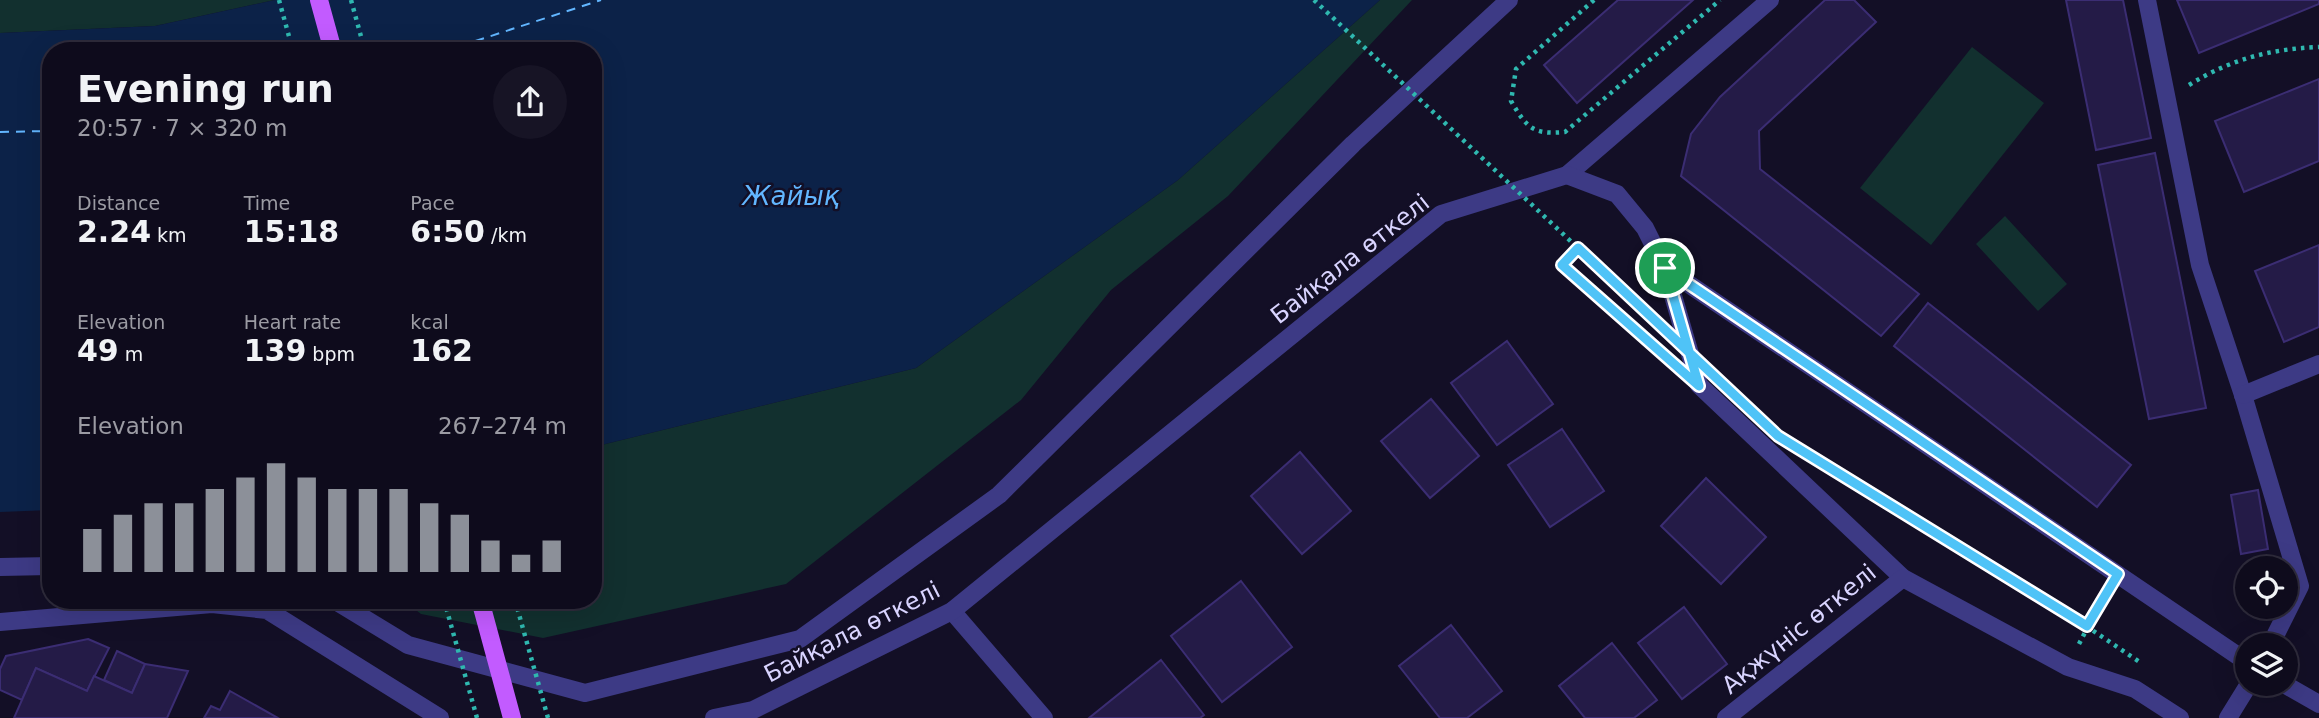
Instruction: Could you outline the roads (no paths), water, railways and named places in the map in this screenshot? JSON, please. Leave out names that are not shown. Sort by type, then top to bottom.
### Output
[{"type":"main road","points":[[319,0],[330,42]]},
{"type":"main road","points":[[482,609],[512,718]]},
{"type":"street","points":[[349,609],[408,645],[585,693],[800,639],[999,495],[1353,144],[1509,0]]},
{"type":"street","points":[[1770,0],[1567,175],[1617,194],[1646,228],[1665,268],[1699,386],[1903,578],[2068,667],[2135,689],[2180,718]]},
{"type":"street","points":[[2147,0],[2165,101],[2200,265],[2243,395],[2300,586],[2276,633]]},
{"type":"street","name":"Байқала өткелі","points":[[713,718],[753,710],[952,611],[1441,214],[1567,175]]},
{"type":"street","points":[[1665,268],[2235,654]]},
{"type":"street","points":[[2243,395],[2319,364]]},
{"type":"street","points":[[0,567],[42,566]]},
{"type":"street","name":"Ақжүніс өткелі","points":[[1726,718],[1903,578]]},
{"type":"street","points":[[1,624],[159,609]]},
{"type":"street","points":[[258,609],[267,610],[440,718]]},
{"type":"street","points":[[952,611],[1044,718]]},
{"type":"street","points":[[2298,692],[2319,704]]},
{"type":"street","points":[[2228,718],[2242,696]]},
{"type":"water","name":"Жайық","points":[[275,0],[1380,0],[1178,180],[916,368],[602,445],[602,42],[42,42],[42,510],[0,512],[0,33],[155,26]]}]
